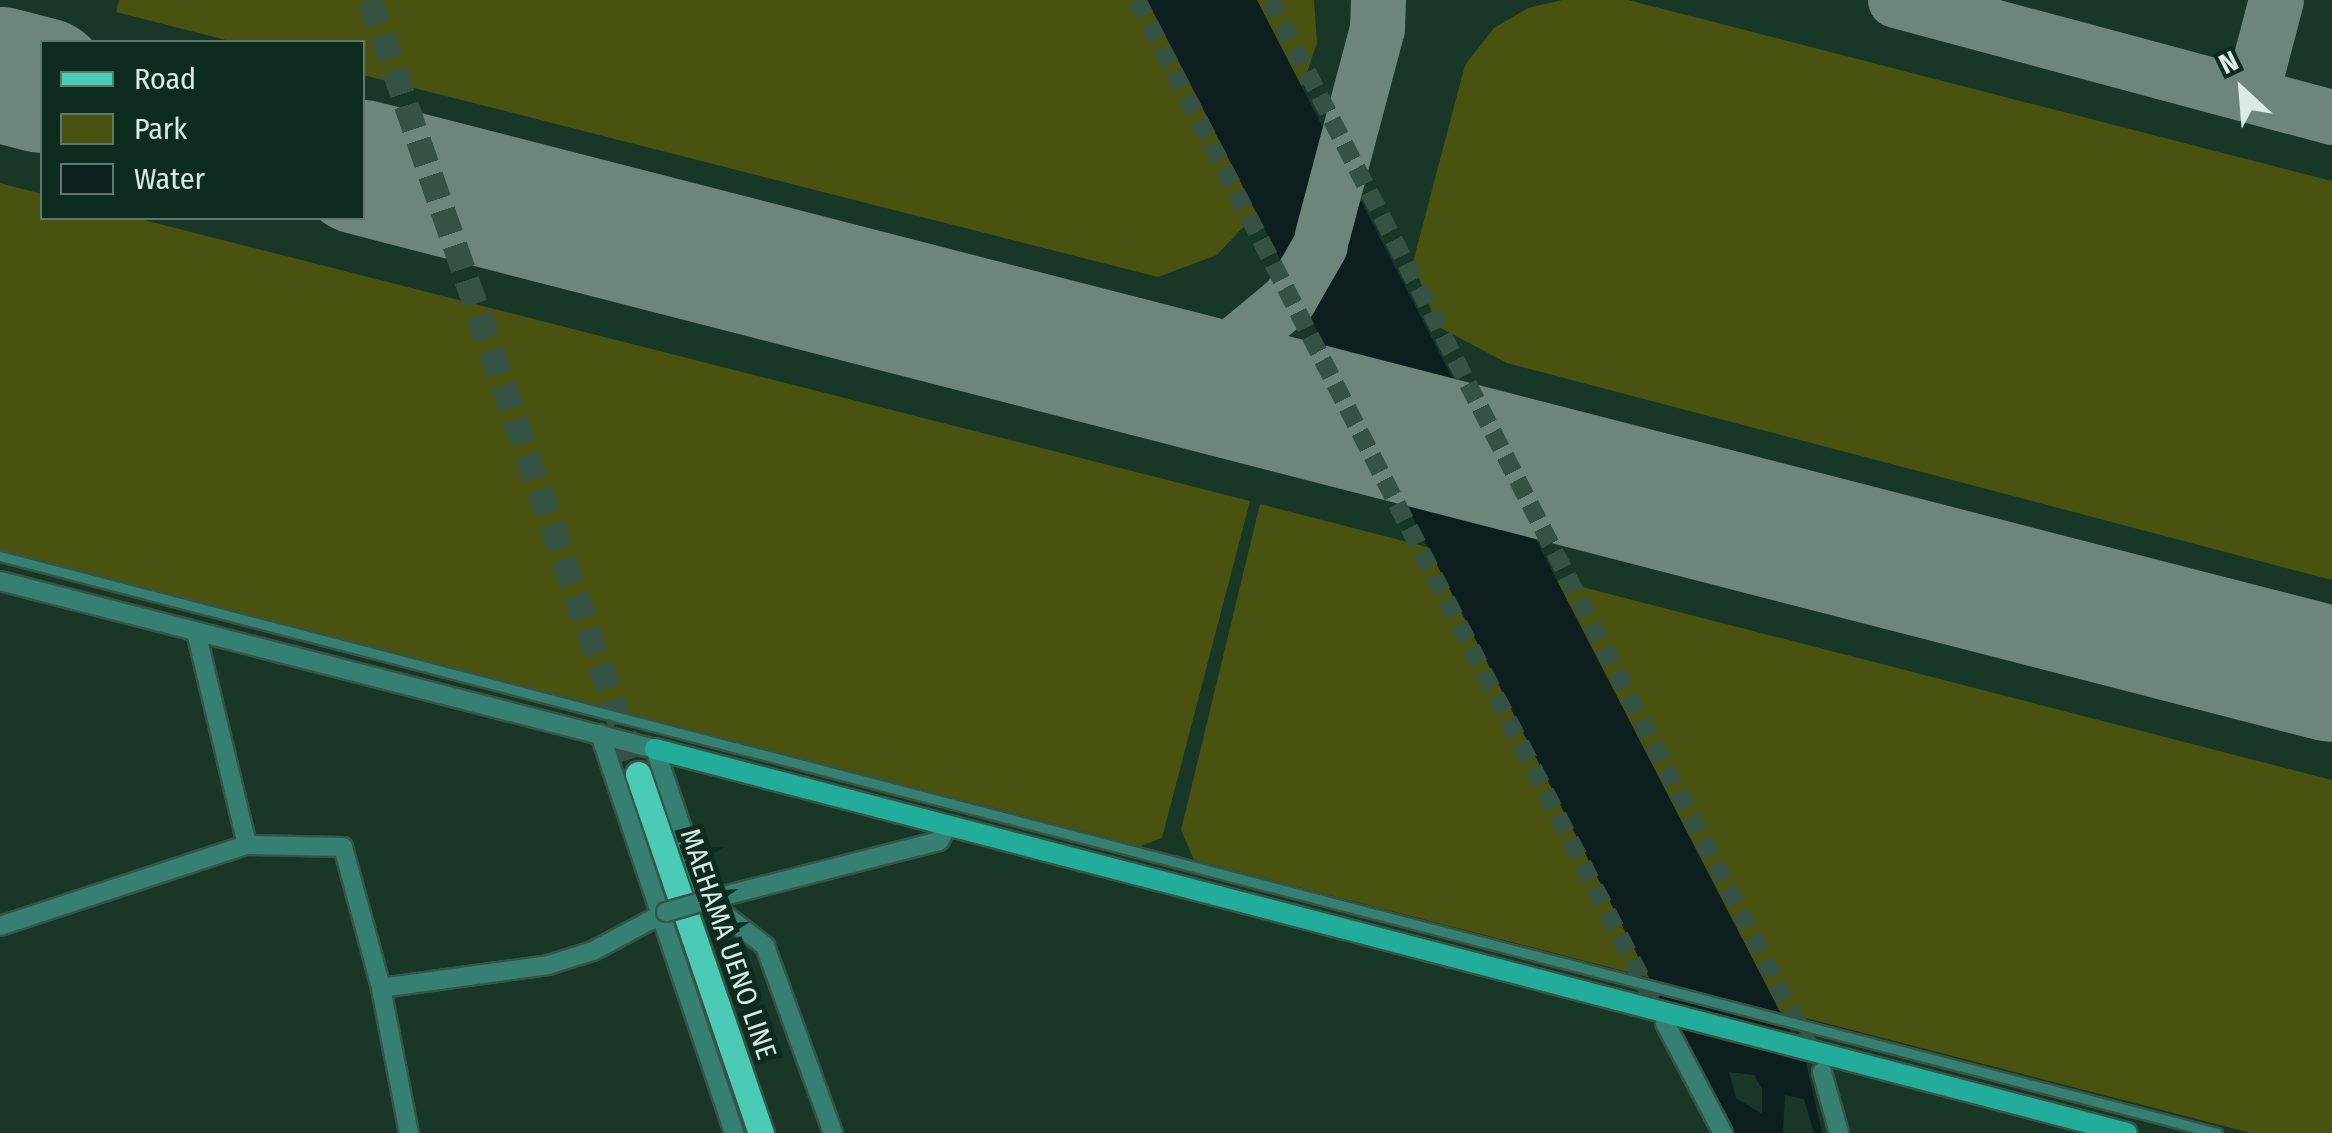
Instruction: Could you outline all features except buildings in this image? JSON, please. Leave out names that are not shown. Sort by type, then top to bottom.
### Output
[{"type":"main road","name":"MAEHAMA UENO LINE","points":[[638,774],[760,1133]]},
{"type":"street","points":[[0,581],[2127,1133]]},
{"type":"street","points":[[196,632],[247,844]]},
{"type":"street","points":[[600,734],[734,1133]]},
{"type":"street","points":[[655,749],[703,901],[765,946],[833,1133]]},
{"type":"street","points":[[381,988],[548,965],[593,951],[663,913],[939,840],[946,827]]},
{"type":"street","points":[[0,926],[247,844],[342,847],[381,988],[409,1133]]},
{"type":"street","points":[[1665,1023],[1724,1133]]},
{"type":"street","points":[[1822,1072],[1839,1133]]},
{"type":"lane","points":[[0,556],[2217,1133]]},
{"type":"green space","points":[[119,0],[1314,0],[1317,43],[1260,209],[1217,255],[1158,277],[365,76],[365,40],[226,40],[116,12]]},
{"type":"green space","points":[[1562,0],[1628,0],[2332,181],[2332,580],[1507,363],[1437,326],[1413,262],[1465,65],[1494,28],[1528,8]]},
{"type":"green space","points":[[0,183],[40,193],[40,220],[144,220],[1250,501],[1162,838],[1140,846],[0,550]]},
{"type":"green space","points":[[1260,504],[2332,780],[2332,1133],[2251,1133],[1194,860],[1181,830]]},
{"type":"water","points":[[1147,0],[1257,0],[1806,1062],[1822,1133],[1814,1133],[1804,1099],[1785,1095],[1783,1133],[1733,1133],[1723,1122]],"holes":[[[1729,1072],[1754,1075],[1762,1089],[1762,1114],[1736,1098]]]},
{"type":"taxiway","points":[[1322,235],[1377,28],[1378,0]]},
{"type":"taxiway","points":[[1895,0],[2332,117]]},
{"type":"taxiway","points":[[2251,95],[2276,0]]},
{"type":"taxiway","points":[[0,69],[36,83]]},
{"type":"taxiway","points":[[1104,358],[1172,364],[1236,343],[1289,299],[1320,245]]},
{"type":"runway","points":[[0,74],[40,84]]},
{"type":"runway","points":[[365,168],[2332,674]]},
{"type":"tunnel","points":[[370,0],[638,774]]},
{"type":"tunnel","points":[[1137,0],[1662,1018]]},
{"type":"tunnel","points":[[1270,0],[1815,1057]]}]
